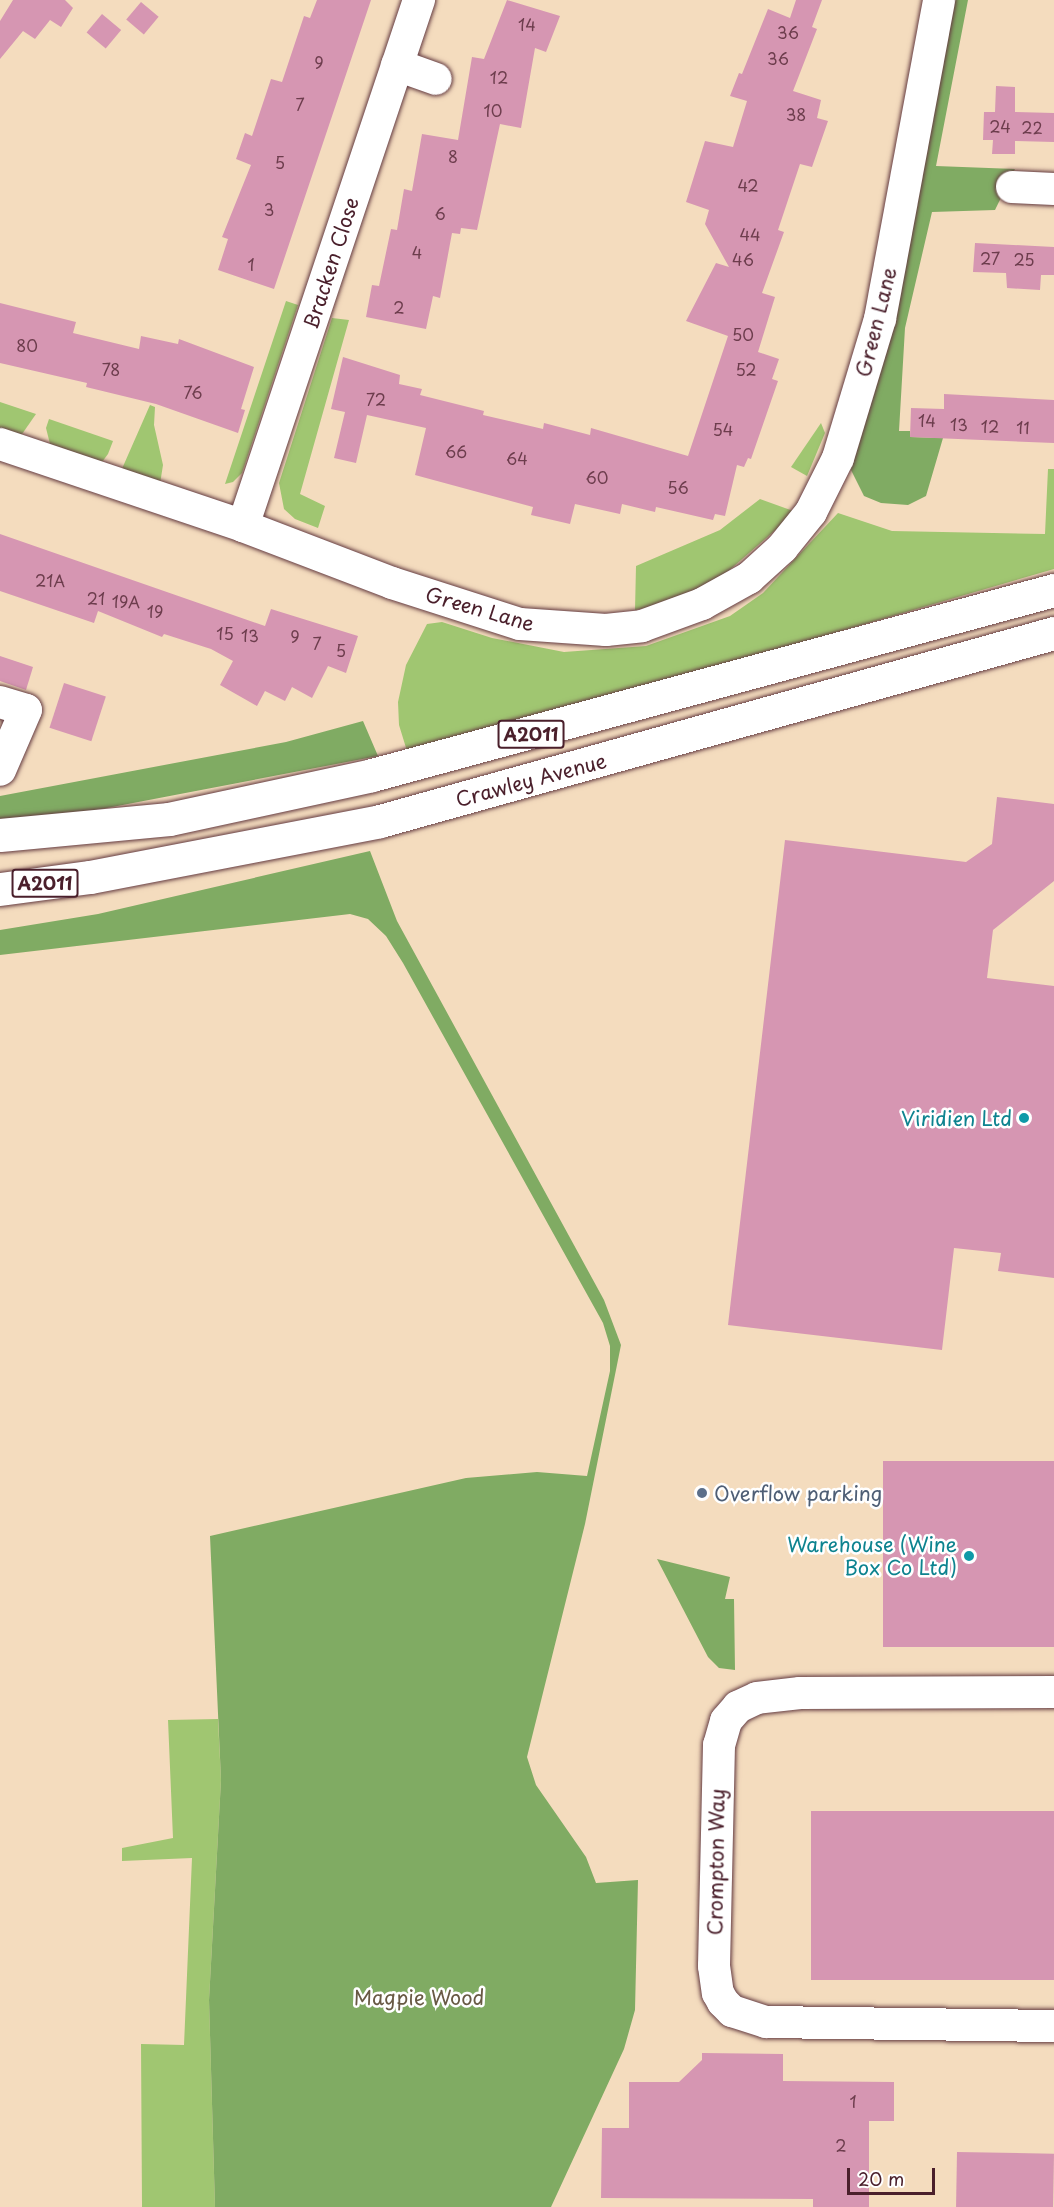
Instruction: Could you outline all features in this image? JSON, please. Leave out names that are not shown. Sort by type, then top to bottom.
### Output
[{"type":"main road","name":"A2011","points":[[0,835],[169,819],[372,775],[1054,590]]},
{"type":"main road","name":"Crawley Avenue","points":[[0,889],[90,877],[380,821],[1054,633]]},
{"type":"street","name":"Bracken Close","points":[[243,526],[419,0]]},
{"type":"street","name":"Green Lane","points":[[0,444],[243,526],[413,590],[542,628],[606,630],[642,626],[702,604],[748,578],[795,533],[825,488],[838,459],[880,319],[939,0]]},
{"type":"street","points":[[397,65],[436,79]]},
{"type":"street","points":[[1012,187],[1054,189]]},
{"type":"street","points":[[0,702],[26,710],[0,770]]},
{"type":"street","points":[[0,897],[90,877]]},
{"type":"street","name":"Crompton Way","points":[[1054,1692],[800,1693],[757,1698],[738,1707],[726,1721],[719,1745],[714,1966],[723,2002],[732,2011],[766,2022],[1054,2026]]},
{"type":"green space","points":[[945,0],[968,0],[936,166],[1015,169],[995,210],[932,212],[905,328],[899,431],[910,431],[910,437],[943,438],[926,496],[908,505],[881,503],[864,496],[851,470]]},
{"type":"green space","points":[[286,301],[298,305],[242,473],[233,482],[225,484]]},
{"type":"green space","points":[[332,318],[349,320],[300,494],[325,506],[318,528],[295,519],[284,509],[279,483]]},
{"type":"green space","points":[[0,402],[36,414],[20,437],[0,431]]},
{"type":"green space","points":[[150,405],[155,407],[154,425],[163,465],[160,484],[121,471]]},
{"type":"green space","points":[[49,419],[113,441],[108,454],[102,462],[51,448],[46,428]]},
{"type":"green space","points":[[821,423],[825,433],[807,476],[791,467]]},
{"type":"green space","points":[[1048,469],[1054,469],[1054,569],[577,708],[407,751],[399,725],[398,702],[406,665],[427,624],[442,622],[492,638],[564,652],[646,646],[730,616],[763,593],[838,513],[892,531],[1045,534]]},
{"type":"green space","points":[[760,499],[796,512],[718,580],[667,604],[635,610],[636,566],[720,530]]},
{"type":"green space","points":[[363,721],[378,756],[86,812],[0,822],[0,796],[286,742]]},
{"type":"green space","name":"Magpie Wood","points":[[370,851],[397,921],[604,1300],[621,1345],[585,1524],[527,1757],[536,1785],[586,1857],[596,1883],[638,1880],[635,2010],[624,2049],[551,2207],[215,2207],[209,2000],[221,1780],[210,1536],[466,1478],[537,1472],[587,1476],[610,1371],[610,1346],[603,1323],[403,963],[386,936],[368,919],[350,914],[0,955],[0,930],[98,914]]},
{"type":"green space","points":[[657,1559],[730,1577],[725,1599],[734,1599],[735,1670],[719,1668],[708,1657]]},
{"type":"green space","points":[[218,1719],[221,1780],[209,2000],[215,2207],[142,2207],[141,2044],[184,2045],[192,1858],[122,1861],[122,1848],[173,1838],[168,1720]]},
{"type":"building","points":[[13,0],[65,0],[73,8],[61,27],[50,20],[35,39],[23,31],[0,59],[0,21]]},
{"type":"building","points":[[317,0],[371,0],[274,289],[218,270],[228,239],[222,237],[251,165],[236,159],[245,133],[252,136],[271,79],[282,82],[304,16],[310,18]]},
{"type":"building","points":[[507,0],[560,16],[546,52],[535,48],[521,128],[500,124],[477,230],[461,228],[460,234],[452,233],[440,298],[433,296],[426,329],[366,317],[372,285],[379,286],[391,229],[397,230],[404,189],[412,191],[422,134],[458,140],[472,57],[484,59]]},
{"type":"building","points":[[796,0],[822,0],[812,27],[817,29],[793,91],[821,100],[817,118],[828,121],[812,167],[800,164],[778,230],[784,232],[762,293],[775,297],[758,352],[779,359],[772,379],[778,381],[751,459],[748,458],[744,467],[737,465],[725,516],[715,514],[713,520],[656,507],[655,512],[622,504],[620,514],[575,504],[570,524],[531,515],[533,507],[415,475],[426,428],[367,415],[356,463],[334,458],[345,412],[331,409],[343,357],[400,375],[399,384],[422,389],[420,395],[484,411],[483,415],[543,429],[544,423],[590,435],[591,428],[688,456],[728,336],[686,321],[716,263],[729,267],[705,224],[709,210],[686,202],[705,141],[733,147],[747,101],[730,96],[739,73],[742,74],[768,9],[790,18]]},
{"type":"building","points":[[141,2],[159,17],[144,34],[126,20]]},
{"type":"building","points":[[102,14],[121,30],[106,48],[87,32]]},
{"type":"building","points":[[996,86],[1015,87],[1015,112],[1054,113],[1054,142],[1015,141],[1015,154],[992,154],[993,140],[983,140],[984,112],[995,112]]},
{"type":"building","points":[[975,243],[1054,247],[1054,275],[1041,275],[1040,290],[1007,288],[1006,273],[973,272]]},
{"type":"building","points":[[0,303],[76,322],[73,333],[139,349],[141,336],[178,344],[179,339],[254,367],[241,409],[245,410],[238,433],[156,404],[86,387],[87,383],[0,363]]},
{"type":"building","points":[[944,394],[1054,400],[1054,443],[910,437],[911,408],[944,409]]},
{"type":"building","points":[[0,534],[265,626],[271,609],[358,636],[346,673],[328,666],[312,698],[292,687],[285,701],[265,691],[257,706],[220,685],[233,661],[211,649],[164,634],[162,637],[98,611],[94,623],[0,591]]},
{"type":"building","points":[[0,656],[33,667],[26,690],[0,681]]},
{"type":"building","points":[[64,683],[106,697],[91,741],[49,728]]},
{"type":"building","points":[[997,797],[1054,804],[1054,881],[993,930],[987,978],[1054,986],[1054,1278],[998,1271],[1001,1253],[954,1248],[942,1350],[728,1325],[785,840],[966,862],[992,844]]},
{"type":"building","name":"Warehouse (Wine Box Co Ltd)","points":[[883,1461],[1054,1461],[1054,1647],[883,1647]]},
{"type":"building","points":[[811,1811],[1054,1811],[1054,1980],[811,1980]]},
{"type":"building","points":[[702,2053],[783,2054],[783,2081],[894,2082],[894,2121],[869,2121],[869,2207],[813,2207],[813,2199],[601,2198],[602,2128],[629,2128],[629,2082],[679,2082],[702,2060]]},
{"type":"building","points":[[957,2152],[1054,2154],[1053,2207],[956,2207]]},
{"type":"place","name":"Viridien Ltd","points":[[1024,1118]]},
{"type":"place","name":"Overflow parking","points":[[702,1493]]},
{"type":"place","name":"Warehouse (Wine Box Co Ltd)","points":[[969,1556]]}]
